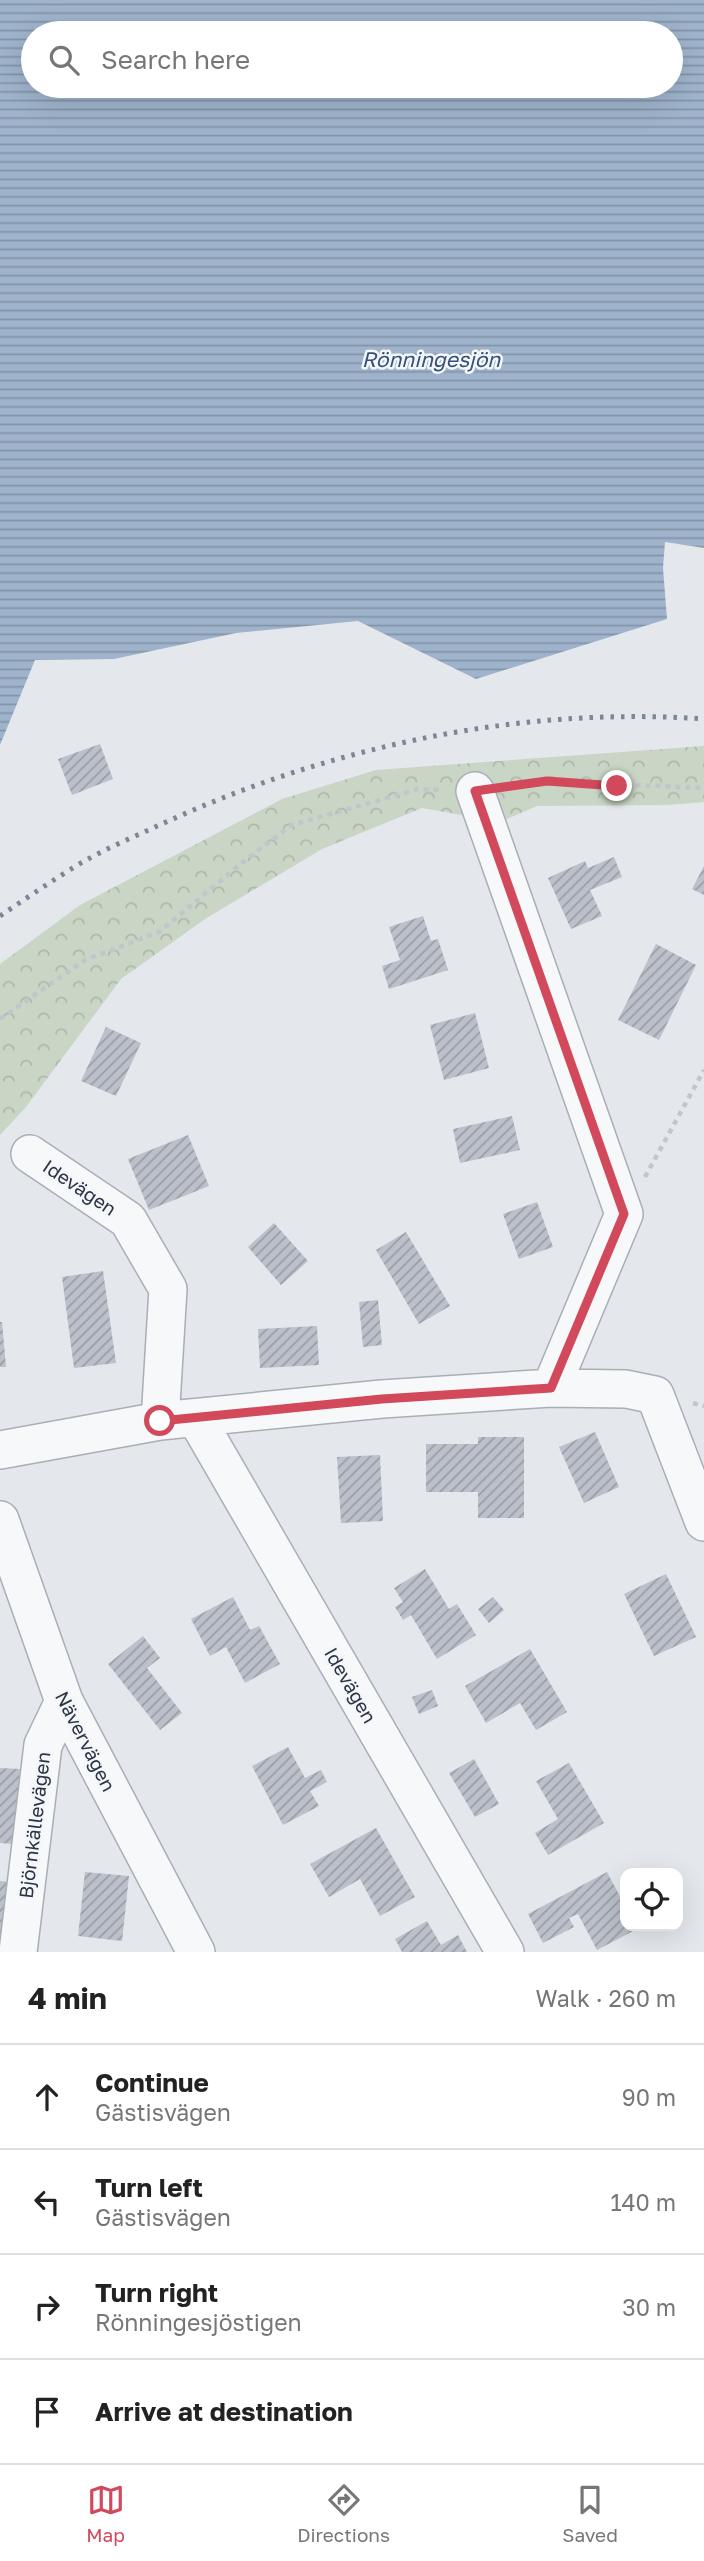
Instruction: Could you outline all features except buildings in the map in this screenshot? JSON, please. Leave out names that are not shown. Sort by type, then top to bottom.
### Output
[{"type":"street","points":[[475,791],[624,1214],[551,1388]]},
{"type":"street","name":"Idevägen","points":[[30,1154],[128,1220],[168,1289],[160,1421]]},
{"type":"street","points":[[0,1450],[160,1421],[382,1399],[551,1388],[626,1389],[654,1395],[693,1500],[704,1522]]},
{"type":"street","name":"Idevägen","points":[[196,1418],[505,1952]]},
{"type":"street","name":"Nävervägen","points":[[0,1520],[64,1701],[196,1952]]},
{"type":"street","name":"Björnkällevägen","points":[[18,1952],[43,1745],[64,1701]]},
{"type":"path","points":[[0,1019],[85,960],[159,932],[292,825],[418,789],[475,791],[547,781],[704,788]]},
{"type":"path","points":[[624,1214],[704,1070]]},
{"type":"green space","points":[[704,746],[704,802],[668,805],[537,806],[500,822],[422,808],[322,849],[205,919],[121,979],[26,1107],[0,1135],[0,964],[80,905],[282,799],[376,770]]},
{"type":"water","name":"Rönningesjön","points":[[0,0],[704,0],[704,548],[665,542],[663,568],[667,619],[476,679],[358,621],[236,633],[114,659],[35,660],[0,745]]},
{"type":"railway","points":[[0,916],[87,860],[166,822],[230,795],[361,753],[429,737],[566,719],[704,719]]},
{"type":"route","points":[[160,1421],[382,1399],[551,1388],[624,1214],[475,791],[547,781],[617,786]]}]
